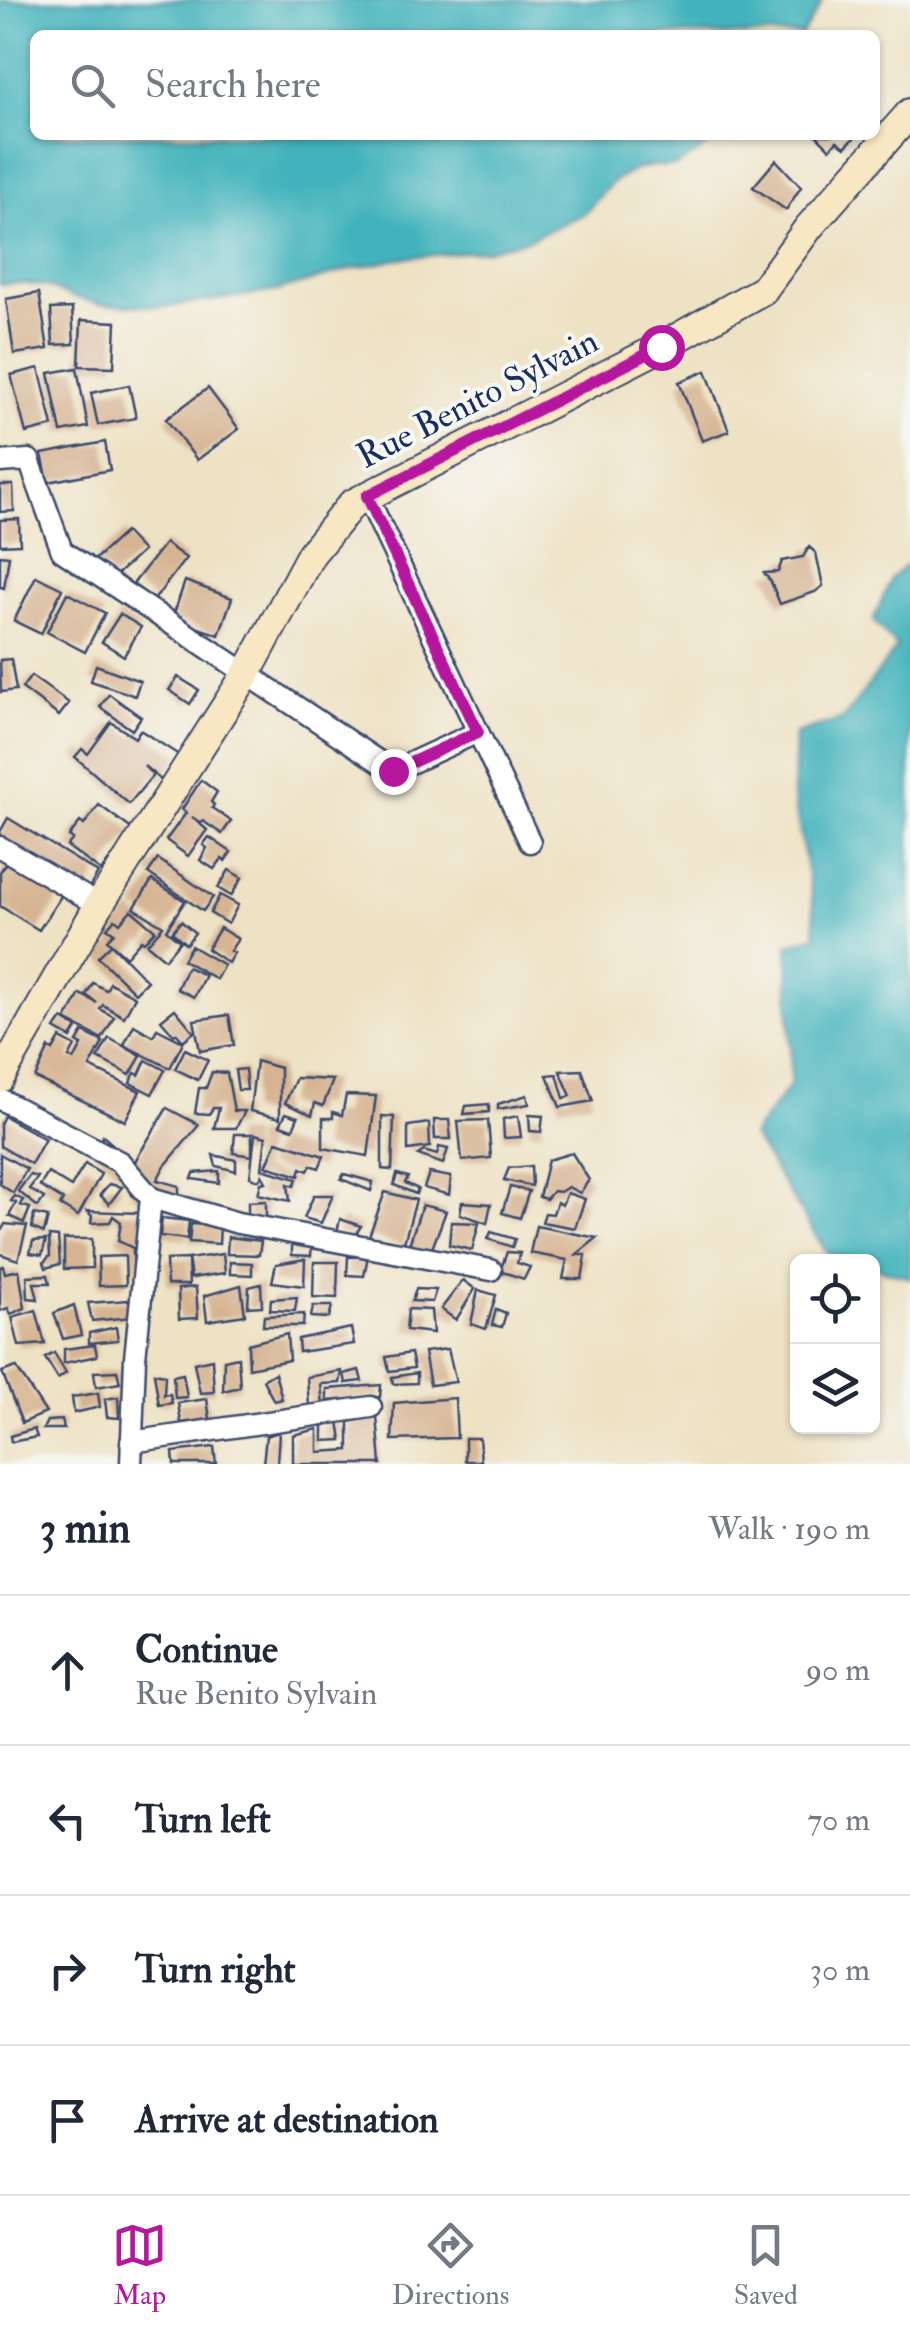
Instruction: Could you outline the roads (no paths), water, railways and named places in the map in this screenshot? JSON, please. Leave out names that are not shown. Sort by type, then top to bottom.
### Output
[{"type":"main road","name":"Rue Benito Sylvain","points":[[0,1078],[99,906],[247,673],[312,554],[352,504],[661,347],[763,290],[809,227],[910,113]]},
{"type":"street","points":[[0,462],[29,460],[62,551],[393,771],[478,732]]},
{"type":"street","points":[[367,496],[530,842]]},
{"type":"street","points":[[0,847],[99,906]]},
{"type":"street","points":[[0,1099],[120,1162],[151,1198],[238,1224],[490,1270]]},
{"type":"street","points":[[132,1464],[142,1277],[151,1198]]},
{"type":"street","points":[[131,1442],[371,1407]]},
{"type":"water","points":[[0,0],[823,0],[805,30],[30,30],[30,140],[712,140],[676,166],[637,169],[613,182],[584,214],[529,239],[487,250],[403,258],[276,291],[166,307],[100,304],[46,286],[0,285]]},
{"type":"water","points":[[910,562],[910,1278],[880,1269],[880,1254],[827,1253],[752,1135],[791,1084],[788,945],[816,935],[793,797],[795,734],[843,719],[897,647],[873,621],[892,577]]}]
